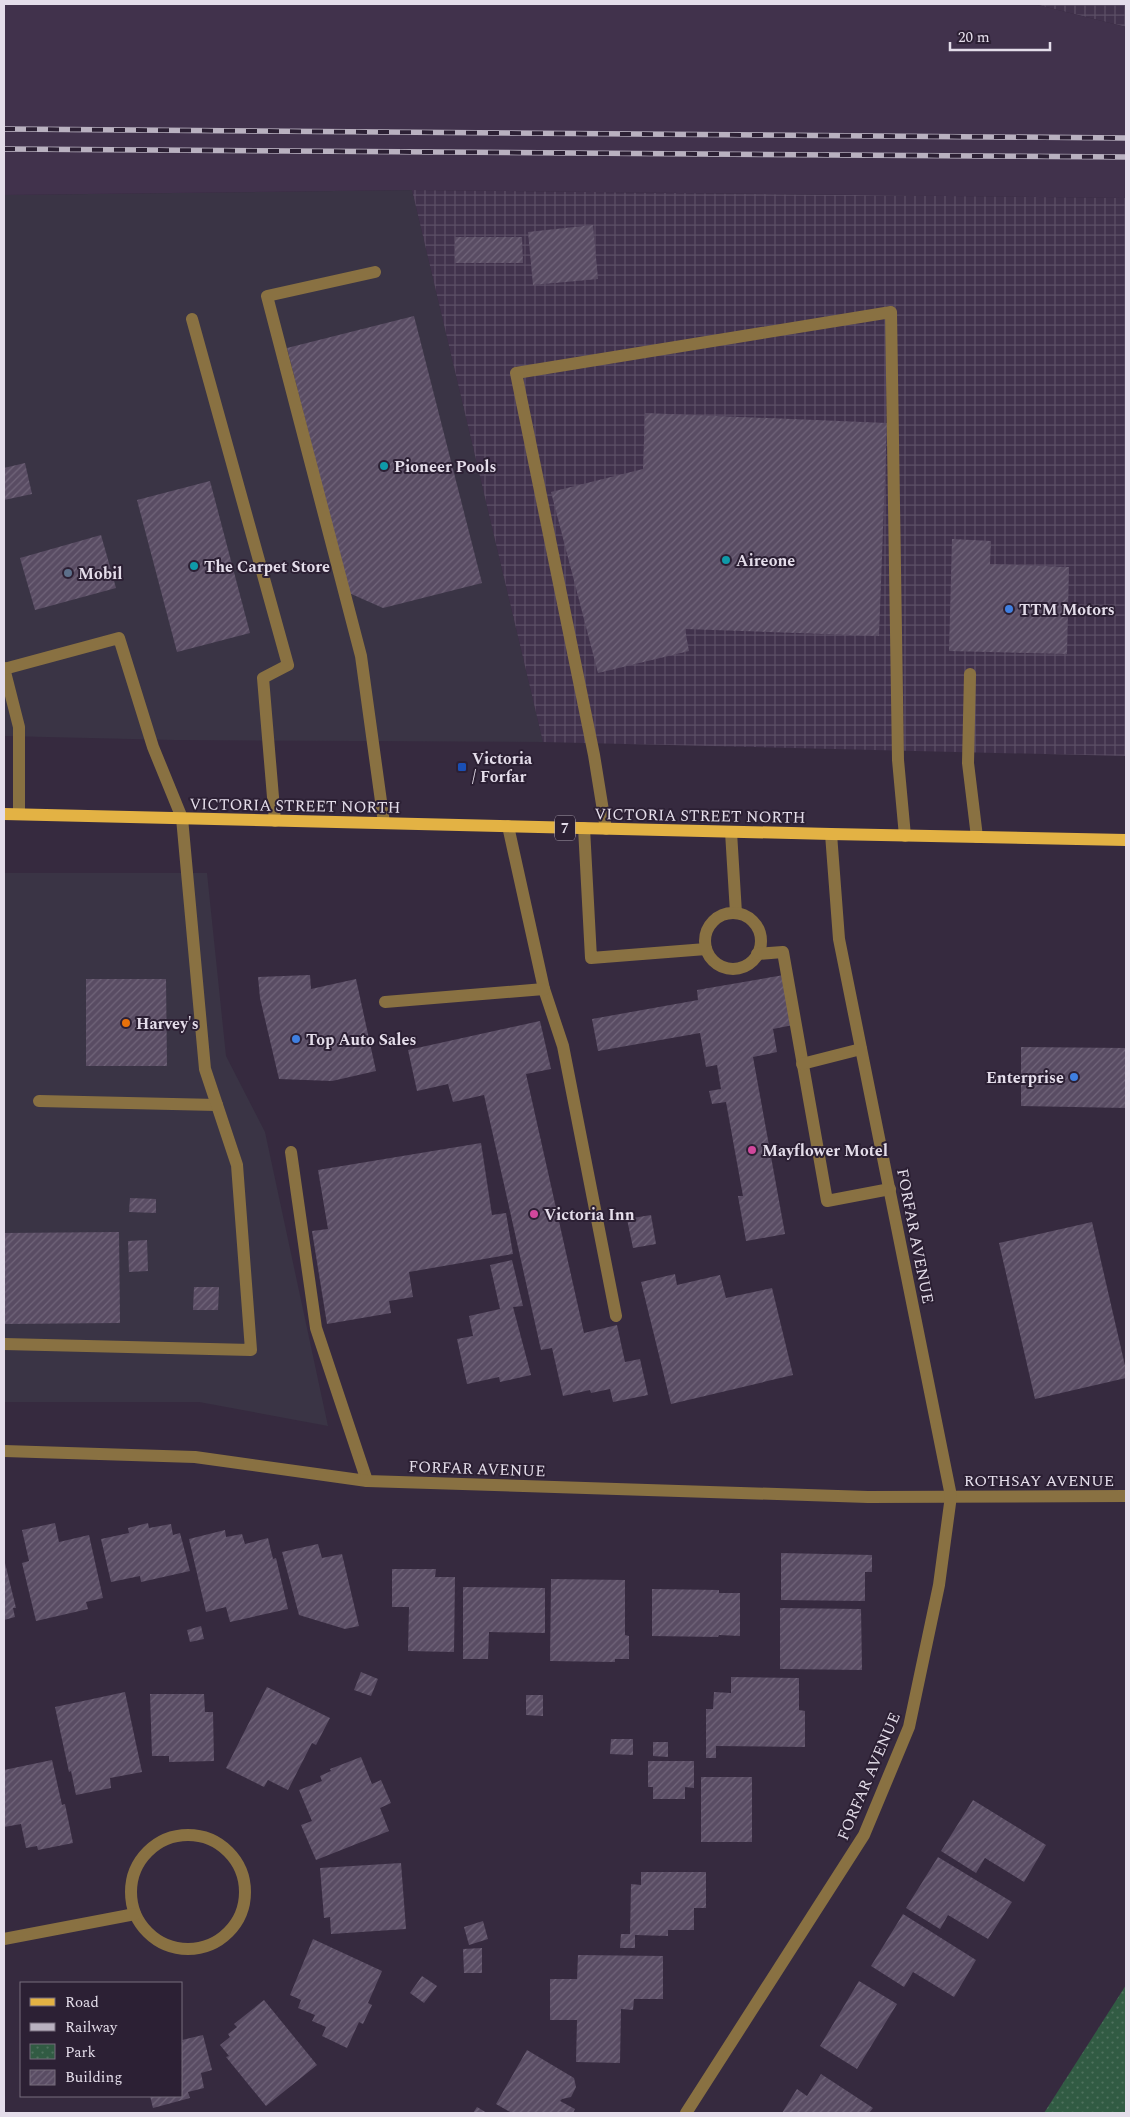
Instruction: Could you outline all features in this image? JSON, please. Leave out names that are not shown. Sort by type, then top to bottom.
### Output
[{"type":"main road","name":"VICTORIA STREET NORTH","points":[[4,814],[1126,840]]},
{"type":"street","points":[[375,272],[267,296],[361,656],[384,823]]},
{"type":"street","points":[[606,829],[594,755],[516,374],[891,312],[898,760],[905,836]]},
{"type":"street","points":[[192,319],[288,665],[263,678],[275,821]]},
{"type":"street","points":[[4,1344],[251,1350],[237,1165],[205,1069],[182,818],[153,747],[119,638],[4,668],[19,727],[19,814]]},
{"type":"street","points":[[970,674],[968,763],[977,837]]},
{"type":"street","points":[[508,826],[544,989],[563,1046],[616,1316]]},
{"type":"street","points":[[584,828],[591,958],[706,949]]},
{"type":"street","points":[[731,832],[736,913]]},
{"type":"street","name":"FORFAR AVENUE","points":[[686,2113],[864,1835],[909,1727],[939,1585],[951,1496],[839,939],[831,834]]},
{"type":"street","points":[[736,913],[752,921],[757,929],[760,946],[751,962],[735,969],[717,964],[706,949],[705,940],[707,930],[712,923],[727,914],[736,913]]},
{"type":"street","points":[[757,954],[782,952],[827,1201],[890,1189]]},
{"type":"street","points":[[385,1002],[544,989]]},
{"type":"street","points":[[802,1064],[861,1048]]},
{"type":"street","points":[[39,1101],[217,1105]]},
{"type":"street","points":[[291,1152],[316,1328],[368,1481]]},
{"type":"street","name":"FORFAR AVENUE","points":[[4,1451],[195,1457],[368,1481],[868,1497],[951,1496]]},
{"type":"street","name":"ROTHSAY AVENUE","points":[[951,1496],[1126,1496]]},
{"type":"street","points":[[179,1835],[202,1836],[225,1848],[242,1870],[245,1885],[244,1905],[235,1925],[220,1940],[212,1944],[192,1949],[172,1947],[162,1943],[146,1931],[135,1914],[131,1902],[131,1882],[138,1863],[160,1841],[179,1835]]},
{"type":"street","points":[[4,1939],[135,1914]]},
{"type":"shaded area","points":[[4,4],[1034,4],[1126,27],[1126,198],[412,190],[4,195]]},
{"type":"shaded area","points":[[1034,4],[1126,4],[1126,27]]},
{"type":"shaded area","points":[[412,190],[543,742],[174,740],[4,736],[4,195]]},
{"type":"shaded area","points":[[412,190],[1126,198],[1126,756],[543,742]]},
{"type":"shaded area","points":[[4,873],[207,873],[226,1056],[265,1132],[328,1426],[199,1402],[4,1402]]},
{"type":"green space","points":[[1126,1985],[1126,2113],[1044,2113]]},
{"type":"building","points":[[593,225],[598,279],[533,285],[528,232]]},
{"type":"building","points":[[455,237],[522,237],[523,263],[455,263]]},
{"type":"building","name":"Pioneer Pools","points":[[414,316],[482,583],[383,608],[349,593],[287,348]]},
{"type":"building","name":"Aireone","points":[[645,413],[887,423],[879,636],[685,629],[689,651],[598,673],[551,492],[643,469]]},
{"type":"building","points":[[25,463],[32,494],[4,500],[4,468]]},
{"type":"building","name":"The Carpet Store","points":[[210,481],[250,633],[177,652],[137,500]]},
{"type":"building","name":"Mobil","points":[[101,535],[116,588],[35,610],[20,558]]},
{"type":"building","name":"TTM Motors","points":[[952,539],[991,541],[990,564],[1069,567],[1067,654],[949,651]]},
{"type":"building","points":[[310,975],[311,989],[356,979],[376,1071],[332,1081],[279,1079],[260,998],[258,977]]},
{"type":"building","name":"Mayflower Motel","points":[[784,975],[793,1025],[773,1029],[777,1052],[753,1057],[785,1234],[746,1241],[738,1196],[743,1196],[726,1102],[712,1104],[709,1091],[721,1089],[717,1065],[706,1067],[700,1033],[598,1051],[592,1019],[698,1000],[697,990]]},
{"type":"building","name":"Harvey's","points":[[86,979],[166,979],[167,1066],[86,1066]]},
{"type":"building","name":"Victoria Inn","points":[[540,1021],[551,1069],[526,1074],[584,1333],[617,1325],[625,1362],[640,1359],[648,1395],[613,1402],[610,1389],[591,1393],[590,1390],[563,1396],[552,1348],[541,1350],[484,1095],[453,1102],[448,1084],[417,1091],[408,1050]]},
{"type":"building","name":"Enterprise","points":[[1021,1047],[1126,1048],[1126,1108],[1021,1106]]},
{"type":"building","points":[[481,1143],[492,1215],[506,1213],[513,1254],[409,1272],[413,1297],[389,1301],[391,1313],[327,1324],[312,1231],[328,1229],[318,1170]]},
{"type":"building","points":[[130,1198],[156,1199],[156,1213],[129,1212]]},
{"type":"building","points":[[651,1215],[656,1244],[633,1248],[627,1219]]},
{"type":"building","points":[[1092,1222],[1126,1370],[1126,1378],[1035,1399],[999,1243]]},
{"type":"building","points":[[119,1232],[120,1323],[4,1324],[4,1233]]},
{"type":"building","points":[[147,1240],[148,1271],[129,1272],[128,1241]]},
{"type":"building","points":[[512,1260],[523,1306],[513,1307],[531,1375],[500,1382],[499,1377],[467,1384],[457,1339],[473,1336],[469,1316],[500,1309],[490,1265]]},
{"type":"building","points":[[675,1274],[677,1285],[720,1275],[726,1298],[772,1288],[793,1375],[671,1404],[641,1282]]},
{"type":"building","points":[[194,1287],[219,1287],[218,1310],[193,1310]]},
{"type":"building","points":[[55,1523],[59,1542],[89,1535],[103,1598],[86,1602],[88,1609],[36,1621],[22,1563],[29,1561],[22,1530]]},
{"type":"building","points":[[148,1523],[149,1528],[171,1524],[173,1535],[180,1533],[190,1571],[141,1582],[140,1576],[111,1582],[101,1539],[129,1533],[128,1528]]},
{"type":"building","points":[[225,1530],[226,1537],[242,1534],[245,1544],[268,1538],[273,1559],[276,1558],[288,1609],[230,1622],[226,1607],[206,1612],[189,1539]]},
{"type":"building","points":[[318,1544],[322,1558],[342,1554],[359,1626],[345,1629],[299,1615],[282,1552]]},
{"type":"building","points":[[781,1553],[872,1555],[872,1572],[865,1572],[865,1601],[781,1600]]},
{"type":"building","points":[[4,1559],[16,1608],[13,1608],[15,1617],[4,1620]]},
{"type":"building","points":[[392,1569],[436,1569],[435,1577],[455,1577],[454,1652],[408,1651],[409,1607],[392,1607]]},
{"type":"building","points":[[551,1579],[625,1580],[625,1635],[629,1636],[629,1659],[615,1659],[615,1662],[550,1661]]},
{"type":"building","points":[[463,1587],[545,1588],[545,1633],[489,1632],[488,1659],[463,1659]]},
{"type":"building","points":[[652,1589],[719,1590],[719,1593],[740,1593],[740,1636],[652,1636]]},
{"type":"building","points":[[780,1608],[861,1609],[862,1670],[780,1669]]},
{"type":"building","points":[[201,1626],[204,1639],[190,1642],[187,1630]]},
{"type":"building","points":[[361,1672],[378,1679],[371,1696],[354,1690]]},
{"type":"building","points":[[731,1677],[799,1678],[799,1710],[805,1711],[805,1747],[716,1746],[716,1758],[706,1758],[706,1709],[713,1709],[714,1692],[731,1693]]},
{"type":"building","points":[[267,1687],[330,1718],[316,1745],[312,1743],[288,1790],[268,1780],[264,1787],[226,1768]]},
{"type":"building","points":[[125,1692],[142,1772],[110,1778],[111,1788],[76,1795],[55,1707]]},
{"type":"building","points":[[150,1694],[204,1694],[205,1712],[213,1712],[214,1761],[169,1762],[169,1756],[152,1756]]},
{"type":"building","points":[[526,1695],[543,1695],[543,1716],[526,1715]]},
{"type":"building","points":[[611,1739],[633,1739],[633,1755],[610,1754]]},
{"type":"building","points":[[653,1742],[668,1742],[668,1757],[653,1756]]},
{"type":"building","points":[[361,1757],[372,1784],[381,1780],[391,1803],[380,1808],[389,1831],[316,1860],[301,1825],[312,1821],[299,1790],[322,1781],[320,1776],[331,1771],[330,1769]]},
{"type":"building","points":[[52,1760],[62,1805],[65,1804],[73,1843],[38,1850],[37,1846],[26,1848],[21,1824],[4,1827],[4,1770]]},
{"type":"building","points":[[648,1761],[694,1761],[694,1788],[685,1787],[685,1799],[653,1799],[653,1787],[648,1787]]},
{"type":"building","points":[[701,1777],[752,1777],[752,1842],[701,1842]]},
{"type":"building","points":[[973,1800],[1046,1845],[1024,1882],[985,1858],[976,1873],[941,1851]]},
{"type":"building","points":[[938,1857],[1012,1902],[988,1939],[948,1915],[940,1929],[906,1908]]},
{"type":"building","points":[[401,1863],[406,1929],[331,1934],[330,1917],[324,1918],[320,1868]]},
{"type":"building","points":[[641,1872],[706,1872],[706,1908],[694,1908],[694,1930],[668,1930],[668,1936],[635,1935],[635,1948],[620,1948],[621,1934],[630,1934],[631,1884],[641,1885]]},
{"type":"building","points":[[903,1914],[976,1960],[954,1997],[913,1972],[904,1987],[871,1966]]},
{"type":"building","points":[[483,1921],[488,1939],[469,1945],[464,1927]]},
{"type":"building","points":[[313,1939],[382,1971],[368,2003],[372,2005],[363,2024],[359,2022],[347,2048],[322,2036],[326,2027],[312,2021],[315,2015],[298,2008],[301,2000],[290,1995]]},
{"type":"building","points":[[482,1948],[482,1973],[464,1973],[463,1949]]},
{"type":"building","points":[[578,1955],[663,1956],[663,1999],[634,1999],[633,2010],[621,2009],[620,2063],[576,2062],[577,2020],[550,2020],[550,1979],[577,1979]]},
{"type":"building","points":[[422,1976],[437,1986],[424,2003],[410,1993]]},
{"type":"building","points":[[859,1981],[897,2004],[857,2069],[820,2046]]},
{"type":"building","points":[[264,2000],[317,2065],[266,2106],[226,2057],[229,2056],[220,2045],[230,2037],[228,2034],[237,2027],[234,2024]]},
{"type":"building","points":[[203,2035],[212,2070],[201,2073],[204,2088],[188,2092],[190,2098],[153,2108],[150,2097],[182,2097],[182,2040]]},
{"type":"building","points":[[527,2050],[574,2078],[576,2087],[571,2097],[560,2101],[575,2109],[573,2113],[512,2113],[496,2104]]},
{"type":"building","points":[[821,2074],[873,2108],[869,2113],[782,2113],[797,2089],[807,2096]]},
{"type":"building","points":[[477,2107],[487,2113],[473,2113]]},
{"type":"railway","points":[[4,129],[1126,138]]},
{"type":"railway","points":[[4,149],[1126,157]]},
{"type":"place","name":"Pioneer Pools","points":[[384,466]]},
{"type":"place","name":"Aireone","points":[[726,560]]},
{"type":"place","name":"The Carpet Store","points":[[194,566]]},
{"type":"place","name":"Mobil","points":[[68,573]]},
{"type":"place","name":"TTM Motors","points":[[1009,609]]},
{"type":"place","name":"Victoria / Forfar","points":[[462,767]]},
{"type":"place","name":"Harvey's","points":[[126,1023]]},
{"type":"place","name":"Top Auto Sales","points":[[296,1039]]},
{"type":"place","name":"Enterprise","points":[[1074,1077]]},
{"type":"place","name":"Mayflower Motel","points":[[752,1150]]},
{"type":"place","name":"Victoria Inn","points":[[534,1214]]}]
